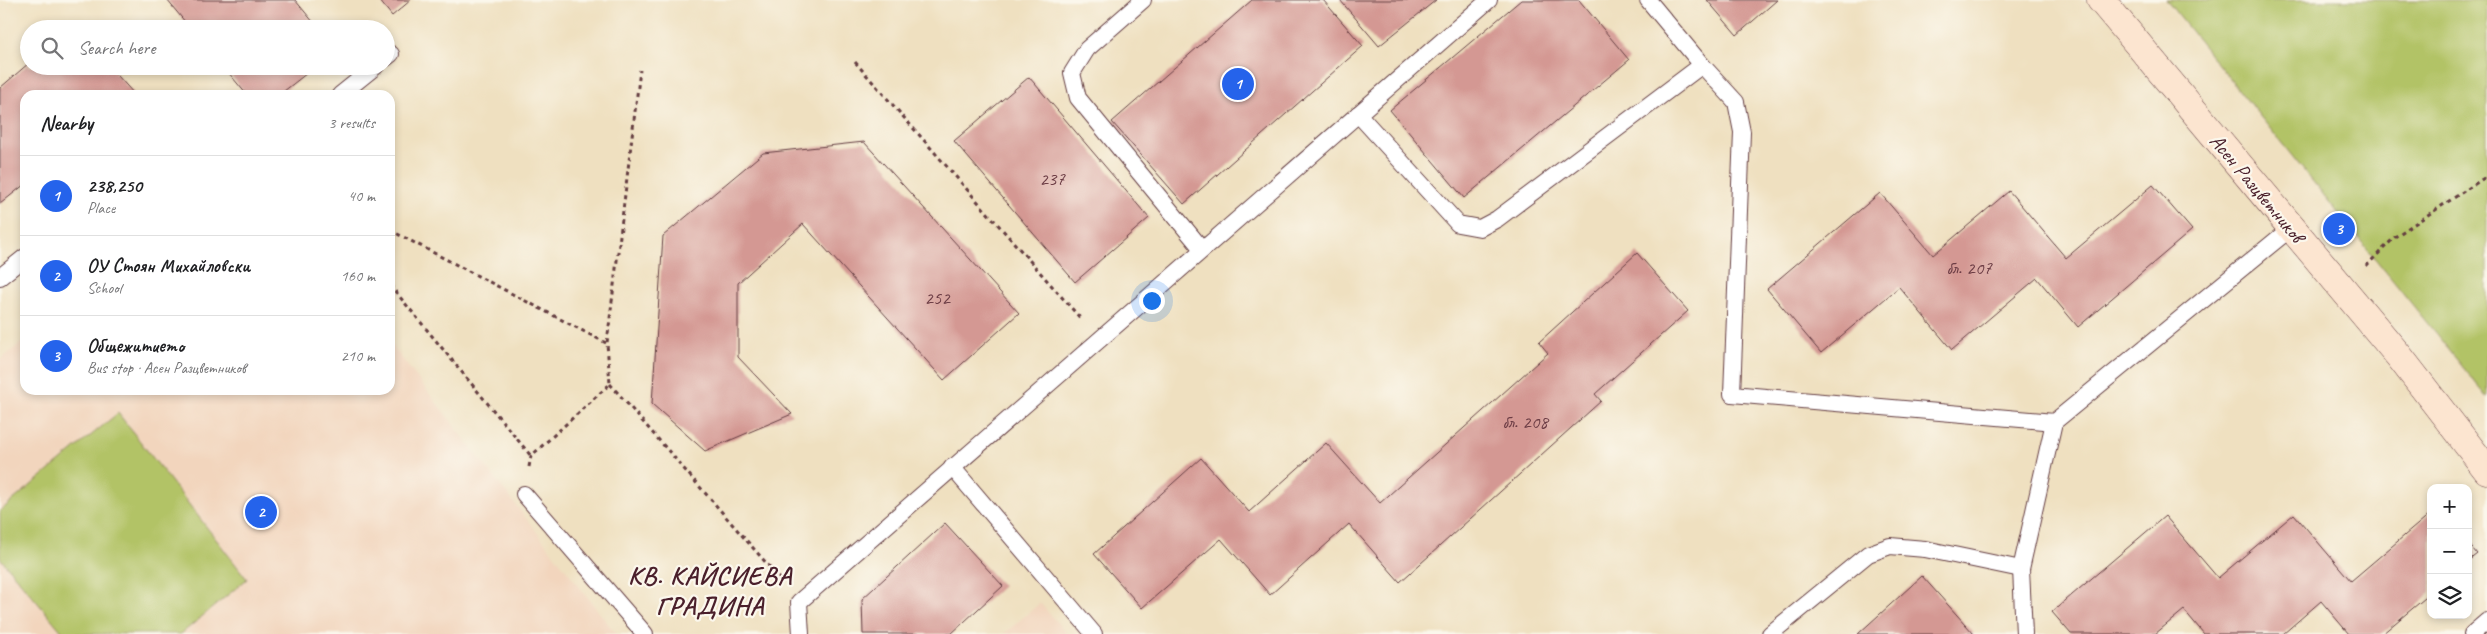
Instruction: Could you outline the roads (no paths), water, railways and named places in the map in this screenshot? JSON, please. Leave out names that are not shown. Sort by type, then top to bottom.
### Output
[{"type":"street","name":"Асен Разцветников","points":[[2101,0],[2399,356],[2487,470]]},
{"type":"lane","points":[[1143,0],[1087,50],[1072,73],[1078,98],[1202,248]]},
{"type":"lane","points":[[801,634],[799,602],[1098,338],[1488,0]]},
{"type":"lane","points":[[1648,0],[1702,66],[1736,102],[1742,132],[1732,394],[2054,422]]},
{"type":"lane","points":[[1358,114],[1458,224],[1480,228],[1497,219],[1702,66]]},
{"type":"lane","points":[[346,90],[365,75]]},
{"type":"lane","points":[[2024,634],[2020,569],[2054,422],[2291,228]]},
{"type":"lane","points":[[0,277],[20,261]]},
{"type":"lane","points":[[952,468],[1094,634]]},
{"type":"lane","points":[[524,494],[645,634]]},
{"type":"lane","points":[[1770,634],[1868,554],[1890,546],[1925,549],[2020,569]]},
{"type":"lane","points":[[2472,634],[2487,621]]},
{"type":"place","name":"238,250","points":[[1238,84]]},
{"type":"place","name":"Общежитието","points":[[2339,229]]},
{"type":"place","name":"ОУ Стоян Михайловски","points":[[261,512]]},
{"type":"district","name":"КВ. КАЙСИЕВА ГРАДИНА","points":[[710,590]]}]
